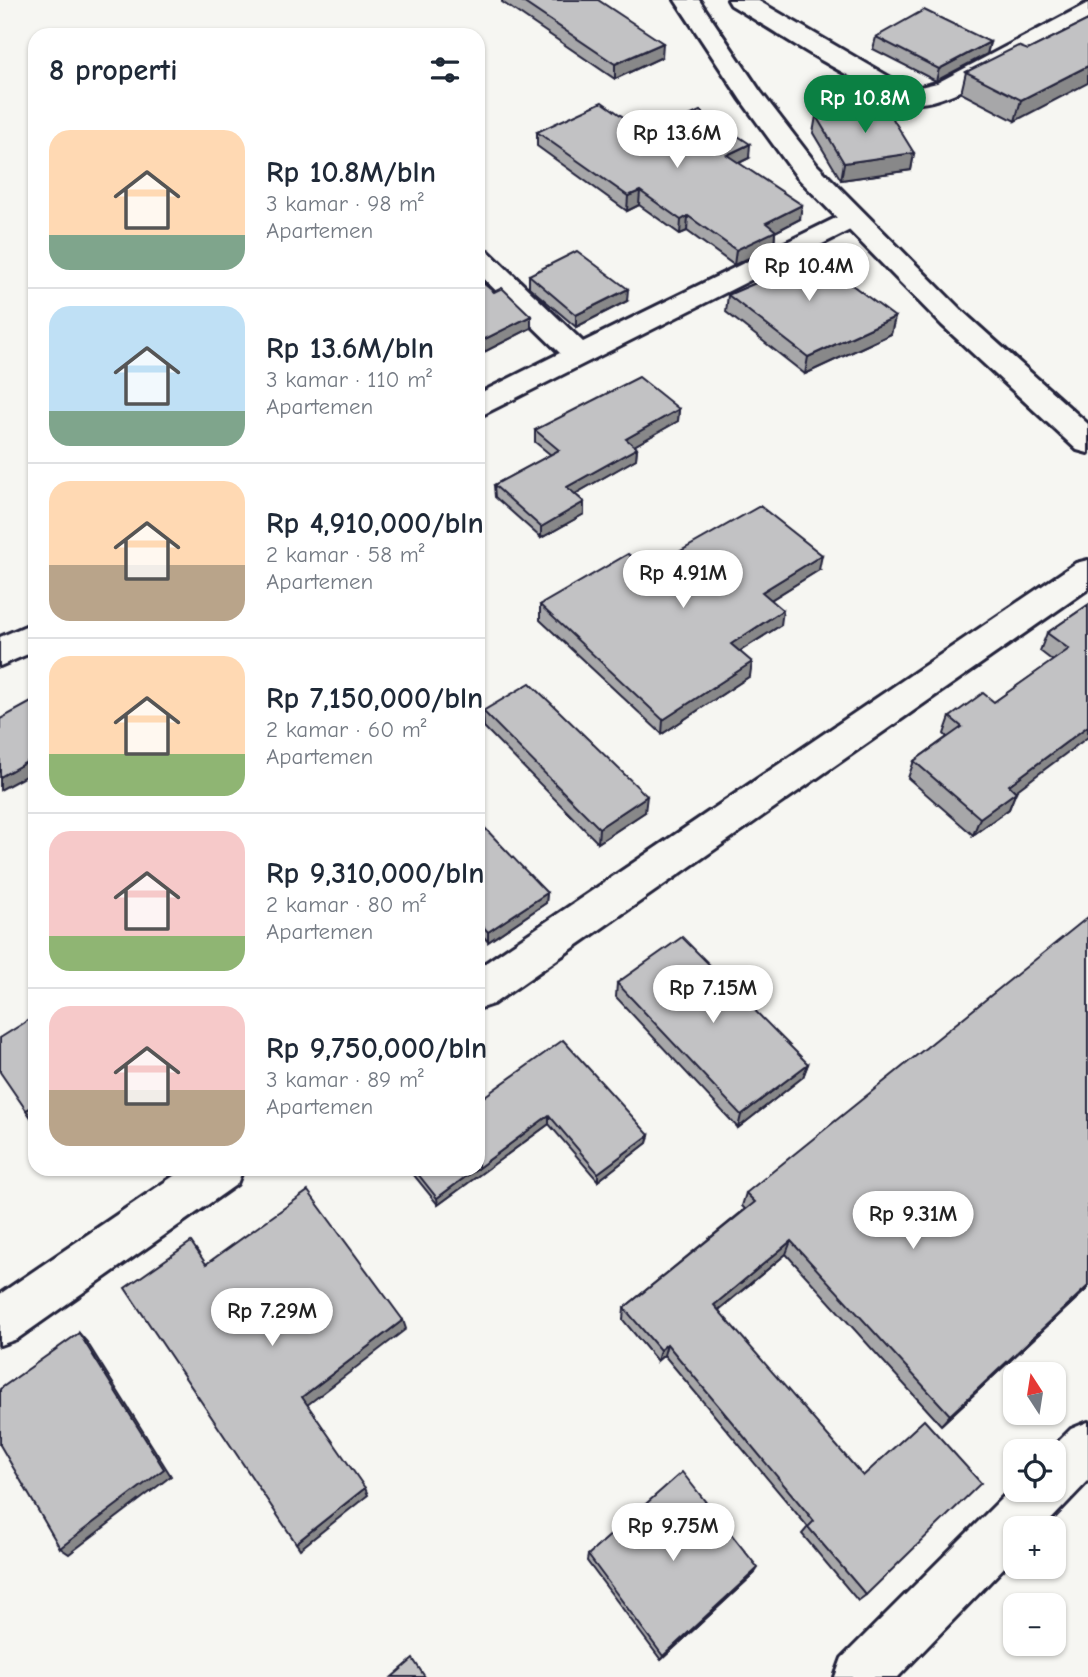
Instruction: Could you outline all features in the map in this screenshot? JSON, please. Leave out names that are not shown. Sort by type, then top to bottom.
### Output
[{"type":"street","points":[[687,0],[750,95],[807,171],[952,318],[1088,442]]},
{"type":"street","points":[[740,0],[889,87],[920,95],[946,88],[1088,10]]},
{"type":"street","points":[[485,403],[852,218]]},
{"type":"street","points":[[485,264],[578,354]]},
{"type":"street","points":[[485,986],[1088,572]]},
{"type":"street","points":[[0,653],[28,639]]},
{"type":"street","points":[[0,1322],[211,1176]]},
{"type":"street","points":[[1066,1469],[1088,1446]]},
{"type":"street","points":[[861,1677],[1033,1502]]},
{"type":"building","points":[[520,0],[598,0],[663,43],[615,64]]},
{"type":"building","points":[[924,10],[990,42],[939,69],[876,37]]},
{"type":"building","points":[[1088,20],[1088,66],[1021,100],[966,72],[1018,46],[1028,50]]},
{"type":"building","points":[[602,102],[649,135],[700,111],[750,144],[727,155],[802,205],[766,223],[776,231],[736,250],[688,216],[681,220],[640,191],[628,196],[537,132]]},
{"type":"building","points":[[885,106],[914,153],[844,163],[816,116]]},
{"type":"building","points":[[797,244],[895,317],[808,357],[728,295],[775,275],[758,263]]},
{"type":"building","points":[[577,251],[628,289],[576,315],[529,275]]},
{"type":"building","points":[[485,285],[494,292],[502,288],[531,316],[485,339]]},
{"type":"building","points":[[639,377],[679,409],[626,439],[637,448],[567,487],[584,502],[541,527],[494,485],[559,450],[535,430]]},
{"type":"building","points":[[760,506],[822,555],[762,592],[783,610],[731,644],[752,662],[663,720],[540,605],[628,554],[647,570]]},
{"type":"building","points":[[1088,605],[1088,726],[1009,785],[1016,792],[980,818],[914,761],[962,727],[950,717],[983,693],[994,702],[1069,649],[1047,633]]},
{"type":"building","points":[[530,683],[647,796],[599,828],[485,713],[485,710]]},
{"type":"building","points":[[28,704],[28,761],[0,777],[0,719]]},
{"type":"building","points":[[485,828],[547,893],[488,932],[485,929]]},
{"type":"building","points":[[1088,917],[1088,1286],[1007,1362],[1003,1362],[1003,1365],[950,1415],[791,1241],[714,1305],[863,1476],[924,1420],[981,1483],[866,1595],[808,1527],[814,1521],[667,1344],[660,1350],[624,1308],[755,1202],[746,1193]]},
{"type":"building","points":[[682,937],[808,1064],[741,1115],[617,983]]},
{"type":"building","points":[[28,1020],[26,1110],[0,1072],[0,1038]]},
{"type":"building","points":[[563,1040],[649,1135],[598,1173],[549,1115],[485,1163],[485,1096]]},
{"type":"building","points":[[420,1176],[467,1176],[437,1198]]},
{"type":"building","points":[[308,1191],[403,1320],[302,1397],[365,1488],[296,1543],[125,1288],[191,1242],[206,1264]]},
{"type":"building","points":[[79,1333],[164,1469],[60,1548],[0,1445],[0,1389]]},
{"type":"building","points":[[682,1472],[758,1568],[663,1656],[588,1555]]},
{"type":"building","points":[[413,1659],[425,1677],[392,1677]]}]
